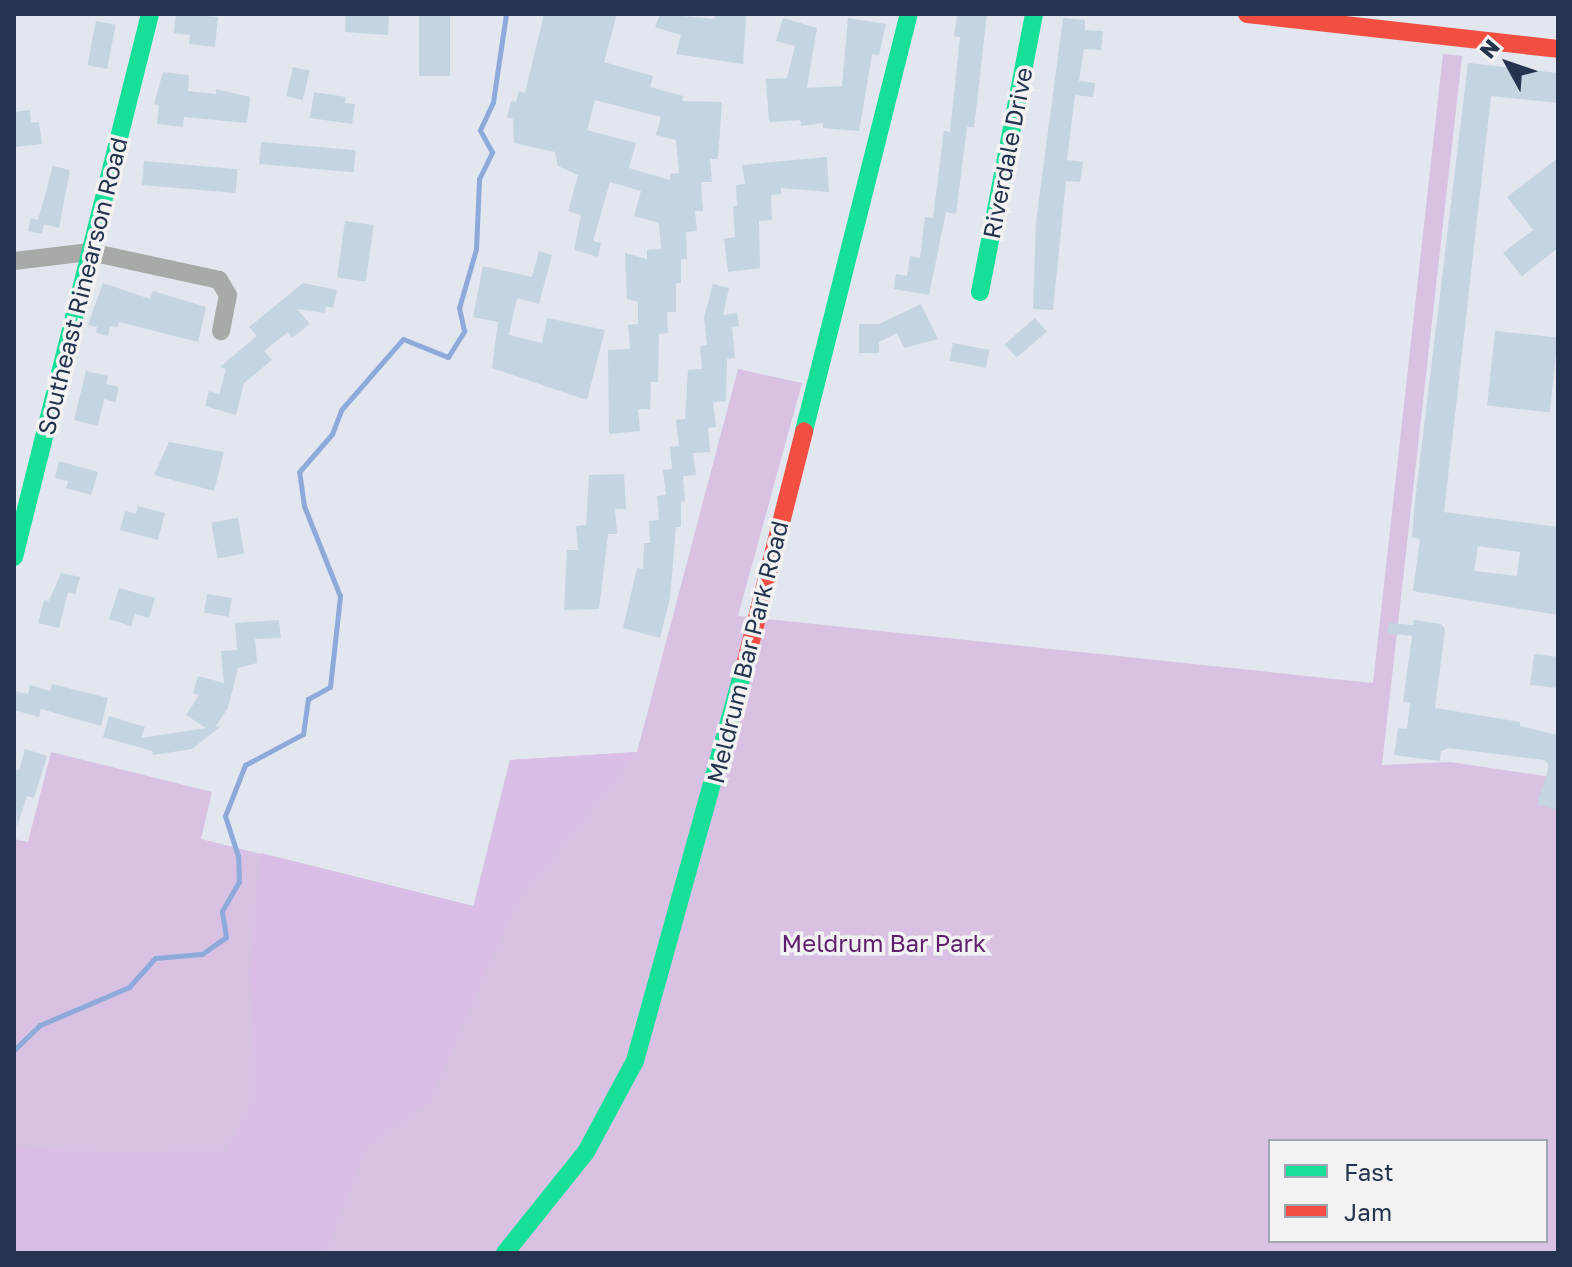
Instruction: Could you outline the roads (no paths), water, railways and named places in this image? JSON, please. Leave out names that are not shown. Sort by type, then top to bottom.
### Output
[{"type":"street","name":"Southeast Rinearson Road","points":[[14,557],[150,14]]},
{"type":"street","name":"Meldrum Bar Park Road","points":[[505,1253],[586,1152],[640,1049],[721,759],[909,14]]},
{"type":"street","name":"Riverdale Drive","points":[[980,292],[1034,14]]},
{"type":"street","points":[[1247,14],[1558,49]]},
{"type":"street","points":[[14,261],[90,252],[219,280],[228,295],[221,331]]},
{"type":"waterway","points":[[14,1050],[40,1025],[129,987],[155,958],[202,954],[226,937],[222,911],[239,881],[238,856],[225,816],[245,765],[303,734],[308,699],[330,687],[340,596],[304,506],[299,472],[332,434],[341,410],[403,339],[448,357],[464,331],[459,308],[476,249],[479,179],[492,152],[480,130],[493,102],[506,14]]},
{"type":"park label","name":"Meldrum Bar Park","points":[[884,943]]}]
